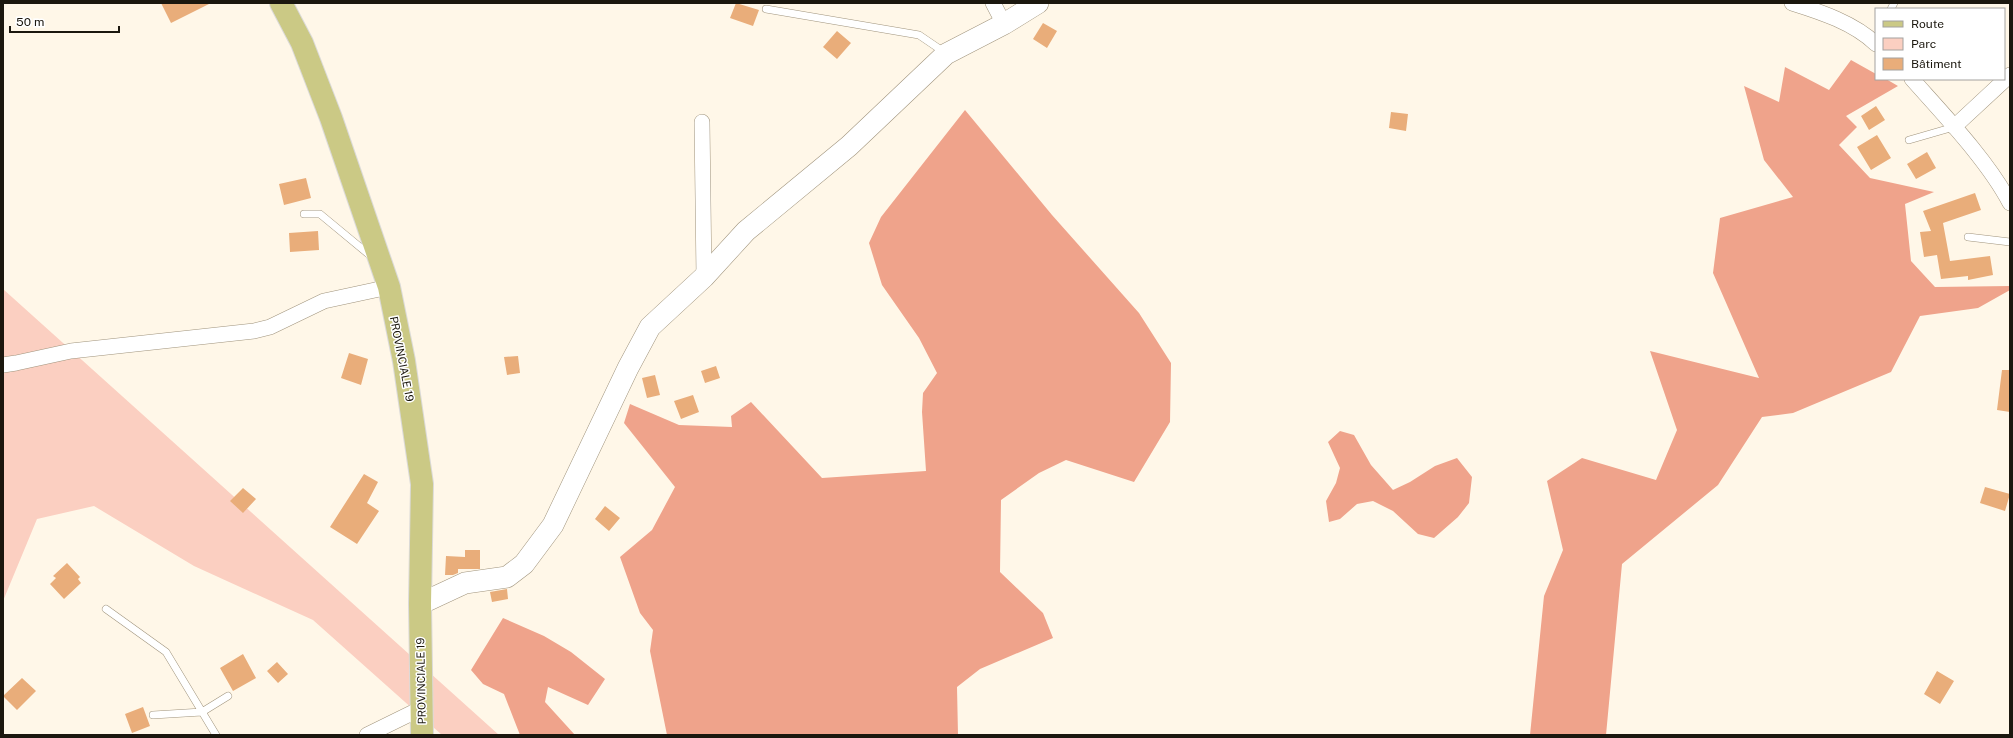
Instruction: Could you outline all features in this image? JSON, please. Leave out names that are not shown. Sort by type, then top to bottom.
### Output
[{"type":"main road","name":"PROVINCIALE 19","points":[[281,3],[302,43],[319,82],[389,287],[410,397],[422,484],[420,604],[422,735]]},
{"type":"street","points":[[993,3],[1004,24]]},
{"type":"street","points":[[420,604],[465,583],[507,577],[528,559],[553,525],[628,368],[650,327],[704,278],[746,230],[849,146],[946,54],[1004,24],[1038,3]]},
{"type":"street","points":[[1792,3],[1831,16],[1875,39]]},
{"type":"street","points":[[1913,80],[1954,127],[2001,186],[2010,203]]},
{"type":"street","points":[[1954,127],[2005,80]]},
{"type":"street","points":[[702,122],[704,278]]},
{"type":"street","points":[[3,364],[16,363],[71,351],[254,331],[270,327],[324,301],[389,287]]},
{"type":"street","points":[[367,735],[422,708]]},
{"type":"lane","points":[[766,9],[919,35],[946,54]]},
{"type":"lane","points":[[1909,140],[1954,127]]},
{"type":"lane","points":[[304,214],[320,214],[379,263],[389,287]]},
{"type":"lane","points":[[1968,237],[2010,242]]},
{"type":"lane","points":[[106,609],[166,652],[216,735]]},
{"type":"lane","points":[[153,715],[202,712],[228,696]]},
{"type":"green space","points":[[3,289],[499,735],[442,735],[313,620],[194,566],[94,506],[37,519],[3,601]]},
{"type":"shaded area","points":[[1851,60],[1875,73],[1875,80],[1888,80],[1898,86],[1846,116],[1857,127],[1839,145],[1870,178],[1934,192],[1905,204],[1911,261],[1935,287],[2010,286],[2010,290],[1978,308],[1920,316],[1891,372],[1793,413],[1762,417],[1718,485],[1622,564],[1606,735],[1530,735],[1544,596],[1563,550],[1547,481],[1582,458],[1656,480],[1677,430],[1650,351],[1759,378],[1713,273],[1720,218],[1793,197],[1764,160],[1744,86],[1779,102],[1785,67],[1829,90]]},
{"type":"shaded area","points":[[965,110],[1052,215],[1139,313],[1171,363],[1170,422],[1134,482],[1066,460],[1039,473],[1001,500],[1000,572],[1043,613],[1053,638],[980,669],[957,687],[958,735],[667,735],[650,651],[653,630],[640,613],[620,557],[652,530],[675,487],[624,423],[630,404],[679,425],[732,427],[731,416],[751,402],[822,478],[926,471],[922,412],[923,393],[937,373],[919,338],[882,285],[869,243],[881,217]]},
{"type":"shaded area","points":[[1340,431],[1354,435],[1371,465],[1393,490],[1410,482],[1435,466],[1457,458],[1472,477],[1469,503],[1458,517],[1434,538],[1418,534],[1393,511],[1373,501],[1357,504],[1340,519],[1329,522],[1326,501],[1336,483],[1340,468],[1328,442]]},
{"type":"shaded area","points":[[503,618],[544,636],[571,652],[605,679],[588,705],[548,687],[545,702],[575,735],[520,735],[504,694],[483,684],[471,670]]},
{"type":"building","points":[[161,3],[211,3],[171,23]]},
{"type":"building","points":[[736,3],[759,10],[753,26],[730,18]]},
{"type":"building","points":[[1043,23],[1057,31],[1047,48],[1033,39]]},
{"type":"building","points":[[837,31],[851,43],[837,59],[823,47]]},
{"type":"building","points":[[1876,106],[1885,120],[1869,130],[1861,116]]},
{"type":"building","points":[[1391,112],[1408,114],[1406,131],[1389,128]]},
{"type":"building","points":[[1877,135],[1891,158],[1871,170],[1857,147]]},
{"type":"building","points":[[1927,152],[1936,168],[1916,179],[1907,164]]},
{"type":"building","points":[[306,178],[311,198],[284,205],[279,184]]},
{"type":"building","points":[[1975,193],[1981,210],[1943,223],[1950,261],[1990,256],[1993,275],[1968,280],[1968,276],[1941,279],[1937,255],[1924,257],[1920,232],[1931,231],[1923,211]]},
{"type":"building","points":[[318,231],[319,250],[290,252],[289,233]]},
{"type":"building","points":[[349,353],[368,359],[361,385],[341,378]]},
{"type":"building","points":[[518,356],[520,373],[507,375],[504,357]]},
{"type":"building","points":[[716,366],[720,378],[705,383],[701,371]]},
{"type":"building","points":[[2002,370],[2010,370],[2010,412],[1997,410]]},
{"type":"building","points":[[655,375],[660,395],[647,398],[642,378]]},
{"type":"building","points":[[693,395],[699,412],[681,419],[674,401]]},
{"type":"building","points":[[364,474],[378,482],[367,503],[379,511],[357,544],[330,527]]},
{"type":"building","points":[[1985,487],[2010,494],[2005,511],[1980,503]]},
{"type":"building","points":[[243,488],[256,499],[243,513],[230,501]]},
{"type":"building","points":[[605,506],[620,518],[609,531],[595,519]]},
{"type":"building","points":[[465,550],[480,550],[480,569],[458,569],[458,573],[453,575],[445,575],[446,556],[465,557]]},
{"type":"building","points":[[67,563],[80,577],[78,579],[81,583],[64,599],[50,584],[56,578],[53,576]]},
{"type":"building","points":[[507,589],[508,599],[492,602],[490,592]]},
{"type":"building","points":[[243,654],[256,678],[233,691],[220,668]]},
{"type":"building","points":[[277,662],[288,674],[278,683],[267,671]]},
{"type":"building","points":[[1937,671],[1954,681],[1940,704],[1924,694]]},
{"type":"building","points":[[22,678],[36,691],[17,710],[3,696]]},
{"type":"building","points":[[143,707],[150,726],[132,733],[125,714]]}]
